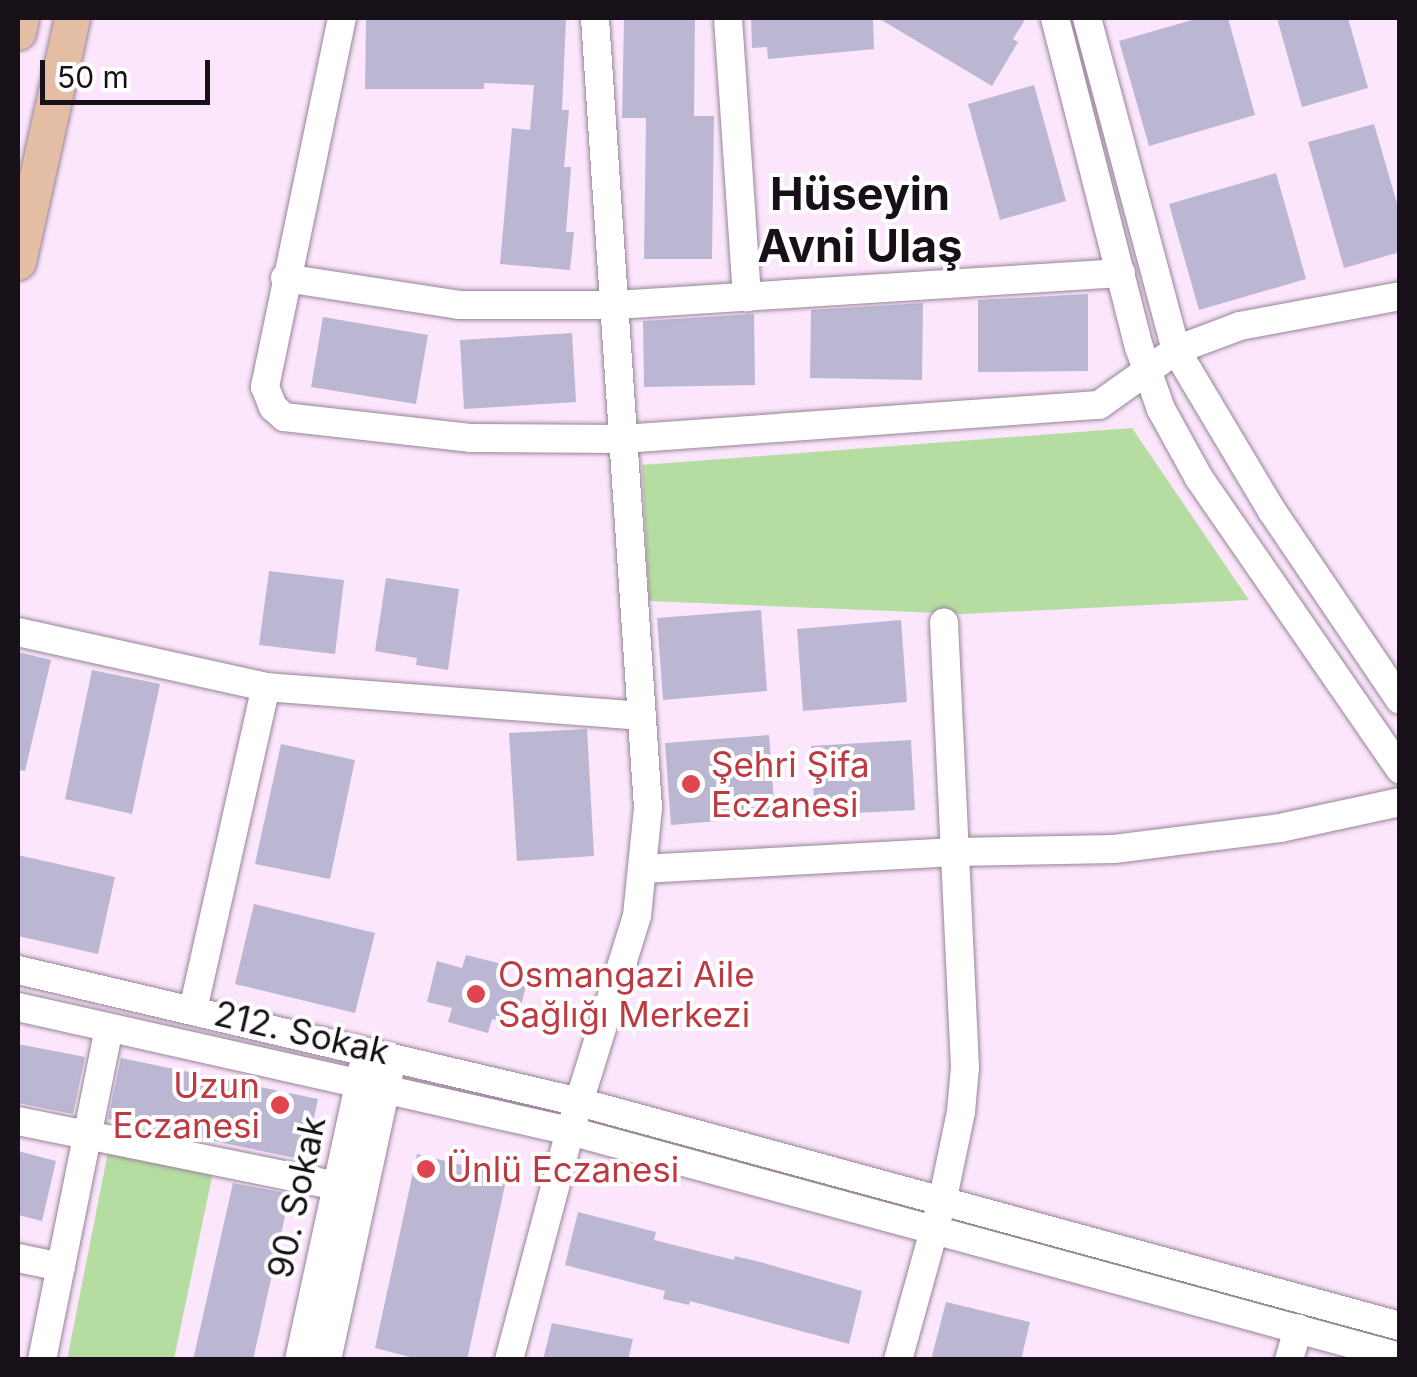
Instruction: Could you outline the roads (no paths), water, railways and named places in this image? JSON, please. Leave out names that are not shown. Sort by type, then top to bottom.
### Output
[{"type":"main road","points":[[18,32],[21,18]]},
{"type":"main road","points":[[18,262],[72,18]]},
{"type":"street","points":[[342,18],[265,387],[273,407],[284,416],[472,438],[623,440],[1099,406],[1176,350],[1240,326],[1400,296]]},
{"type":"street","points":[[509,1360],[570,1131],[638,916],[648,808],[594,18]]},
{"type":"street","points":[[728,18],[747,297]]},
{"type":"street","points":[[1055,18],[1161,409],[1198,478],[1400,769]]},
{"type":"street","points":[[1087,18],[1176,350],[1272,511],[1400,700]]},
{"type":"street","points":[[286,278],[459,305],[614,305],[1122,273]]},
{"type":"street","points":[[898,1360],[943,1198],[961,1112],[964,1068],[944,622]]},
{"type":"street","points":[[18,632],[266,687],[642,716]]},
{"type":"street","points":[[193,1010],[266,687]]},
{"type":"street","points":[[642,869],[1148,845],[1280,828],[1400,802]]},
{"type":"street","points":[[18,970],[579,1102],[943,1198],[1400,1326]]},
{"type":"street","name":"212. Sokak","points":[[18,1007],[570,1131],[1400,1356]]},
{"type":"street","points":[[42,1360],[110,1028]]},
{"type":"street","name":"90. Sokak","points":[[327,1360],[380,1054]]},
{"type":"street","name":"90. Sokak","points":[[299,1360],[337,1186],[372,1087]]},
{"type":"street","points":[[18,1121],[337,1186]]},
{"type":"street","points":[[18,1258],[61,1267]]},
{"type":"street","points":[[1289,1360],[1298,1328]]},
{"type":"place","name":"Şehri Şifa Eczanesi","points":[[691,784]]},
{"type":"place","name":"Osmangazi Aile Sağlığı Merkezi","points":[[476,994]]},
{"type":"place","name":"Uzun Eczanesi","points":[[280,1105]]},
{"type":"place","name":"Ünlü Eczanesi","points":[[426,1169]]},
{"type":"district","name":"Hüseyin Avni Ulaş","points":[[860,220]]}]
